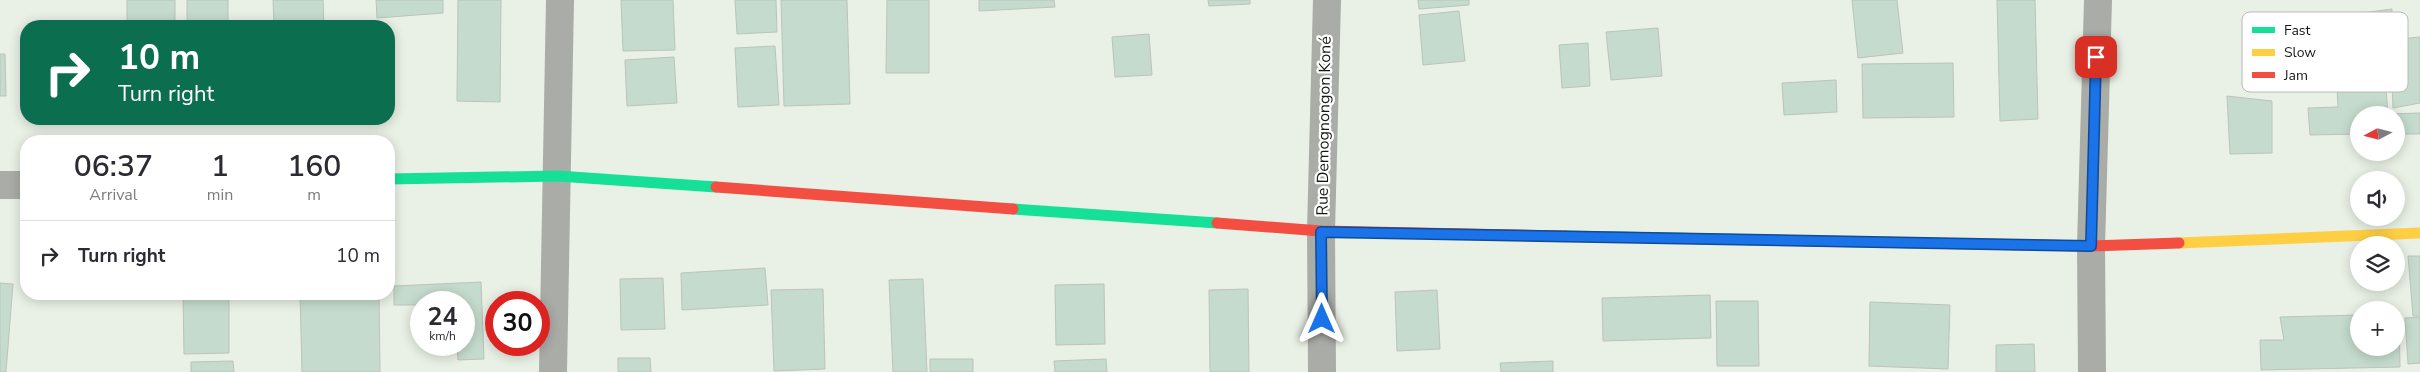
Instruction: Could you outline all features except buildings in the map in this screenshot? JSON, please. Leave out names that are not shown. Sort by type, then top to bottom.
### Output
[{"type":"street","points":[[552,372],[558,176],[560,0]]},
{"type":"street","name":"Rue Demognongon Koné","points":[[1322,372],[1321,232],[1327,0]]},
{"type":"street","points":[[2092,372],[2091,246],[2098,0]]},
{"type":"street","points":[[395,179],[558,176],[1321,232],[2091,246],[2420,233]]},
{"type":"street","points":[[0,185],[20,185]]},
{"type":"traffic: fast","points":[[395,179],[558,176],[716,187]]},
{"type":"traffic: fast","points":[[1013,209],[1217,223]]},
{"type":"traffic: fast","points":[[1566,236],[1972,244]]},
{"type":"traffic: slow","points":[[2179,243],[2420,233]]},
{"type":"traffic: jam","points":[[716,187],[1013,209]]},
{"type":"traffic: jam","points":[[1217,223],[1321,231],[1566,236]]},
{"type":"traffic: jam","points":[[1972,244],[2091,246],[2179,243]]},
{"type":"route","points":[[1322,319],[1321,232],[2091,246],[2096,57]]}]
